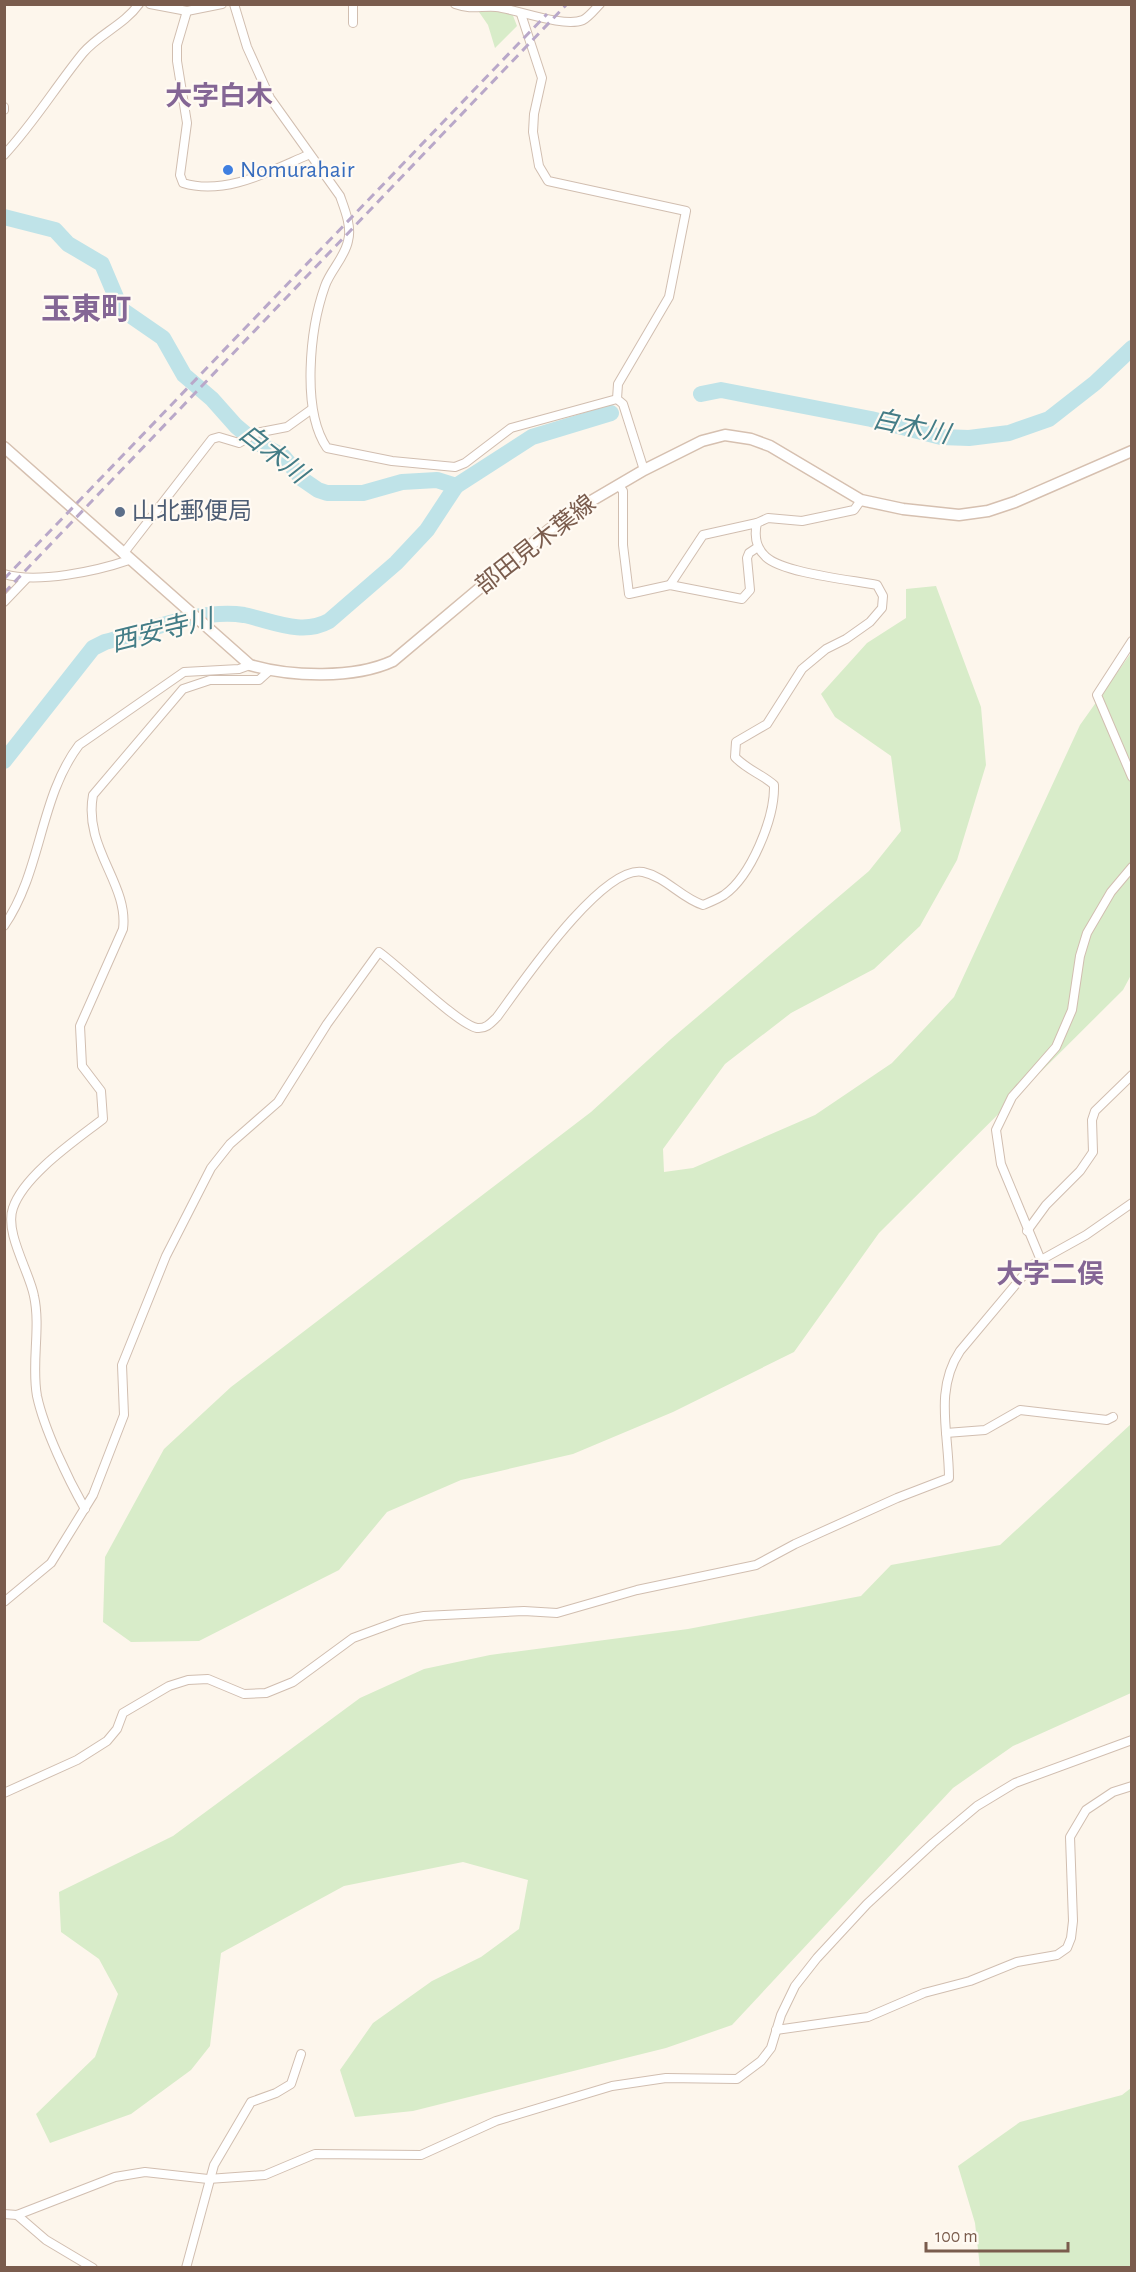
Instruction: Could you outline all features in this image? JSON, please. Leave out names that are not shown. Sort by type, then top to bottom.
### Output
[{"type":"main road","name":"部田見木葉線","points":[[4,447],[250,666],[295,674],[374,669],[393,661],[550,529],[618,484],[702,441],[724,435],[751,438],[770,446],[861,500],[927,513],[959,515],[988,512],[1131,451]]},
{"type":"street","points":[[4,155],[41,111],[85,51],[132,14],[139,4]]},
{"type":"street","points":[[150,4],[187,11],[222,4]]},
{"type":"street","points":[[234,4],[247,47],[270,98],[308,155],[340,196],[349,229],[348,243],[325,285],[317,314],[312,409],[323,442],[334,452],[433,467],[455,467],[465,463],[511,428],[617,399]]},
{"type":"street","points":[[353,4],[353,22]]},
{"type":"street","points":[[455,4],[476,9],[498,7],[521,15],[583,20],[600,4]]},
{"type":"street","points":[[187,11],[177,45],[177,61],[187,111],[180,176],[183,183],[191,186],[238,183],[308,155]]},
{"type":"street","points":[[521,15],[542,78],[534,114],[533,132],[543,175],[548,181],[686,211],[669,297],[638,353],[625,368],[618,384],[617,399]]},
{"type":"street","points":[[617,399],[623,404],[644,470]]},
{"type":"street","points":[[4,574],[27,579],[108,567],[126,557],[212,439],[219,437],[239,443],[256,433],[287,427],[312,409]]},
{"type":"street","points":[[618,484],[623,491],[623,545],[629,594],[670,585],[742,599],[750,590],[747,558],[749,553],[758,547]]},
{"type":"street","points":[[670,585],[703,535],[757,523],[768,518],[802,521],[854,510],[861,500]]},
{"type":"street","points":[[4,1602],[51,1563],[85,1509],[118,1435],[124,1415],[122,1365],[184,1219],[211,1168],[230,1144],[279,1102],[327,1024],[380,952],[448,1010],[475,1028],[486,1027],[497,1017],[552,941],[603,888],[622,876],[645,872],[666,882],[689,901],[703,905],[725,894],[752,861],[769,814],[774,785],[735,757],[736,742],[767,724],[802,669],[826,649],[846,639],[870,622],[882,608],[883,596],[877,585],[780,566],[767,558],[758,547],[755,534],[757,523]]},
{"type":"street","points":[[4,602],[27,579]]},
{"type":"street","points":[[1131,641],[1097,694],[1131,777]]},
{"type":"street","points":[[4,926],[39,849],[45,814],[69,759],[79,745],[184,672],[239,669],[250,666]]},
{"type":"street","points":[[85,1509],[50,1433],[37,1395],[35,1296],[20,1257],[13,1227],[12,1209],[29,1183],[103,1119],[102,1091],[82,1066],[80,1026],[123,929],[125,914],[93,831],[90,813],[93,795],[183,689],[210,680],[259,680],[269,670]]},
{"type":"street","points":[[1040,1258],[1001,1164],[996,1130],[1012,1097],[1056,1047],[1072,1011],[1080,956],[1088,933],[1112,892],[1131,867]]},
{"type":"street","points":[[1027,1231],[1046,1205],[1080,1171],[1093,1152],[1092,1120],[1095,1111],[1131,1075]]},
{"type":"street","points":[[4,1793],[77,1760],[107,1741],[117,1729],[123,1713],[169,1686],[188,1680],[208,1679],[244,1694],[266,1693],[293,1682],[353,1638],[402,1620],[424,1616],[524,1611],[557,1613],[637,1590],[756,1565],[795,1544],[897,1498],[949,1478],[943,1398],[952,1363],[979,1326],[1040,1258],[1086,1235],[1131,1203]]},
{"type":"street","points":[[946,1433],[985,1430],[1020,1410],[1107,1420],[1113,1417]]},
{"type":"street","points":[[4,2214],[17,2215],[115,2177],[145,2172],[208,2179],[265,2175],[315,2154],[421,2155],[496,2121],[612,2086],[666,2078],[737,2079],[761,2061],[771,2048],[776,2030],[795,1986],[818,1958],[867,1905],[977,1806],[1015,1783],[1131,1740]]},
{"type":"street","points":[[776,2030],[868,2017],[924,1993],[970,1981],[1017,1962],[1058,1955],[1067,1948],[1073,1921],[1070,1838],[1086,1810],[1113,1792],[1131,1786]]},
{"type":"street","points":[[186,2268],[208,2179],[251,2102],[276,2093],[291,2084],[301,2054]]},
{"type":"street","points":[[17,2215],[46,2240],[93,2268]]},
{"type":"green space","points":[[496,10],[512,13],[517,26],[495,48],[488,25],[479,12]]},
{"type":"green space","points":[[936,586],[981,707],[986,765],[957,860],[920,926],[874,969],[791,1013],[725,1064],[663,1149],[664,1172],[693,1168],[815,1115],[892,1063],[954,997],[1080,725],[1131,653],[1131,975],[1123,990],[879,1233],[794,1352],[673,1412],[573,1454],[461,1480],[387,1512],[339,1570],[199,1641],[131,1642],[103,1622],[105,1557],[164,1449],[231,1387],[591,1112],[670,1040],[869,871],[901,831],[891,756],[835,717],[821,694],[867,643],[906,618],[906,589]]},
{"type":"green space","points":[[1131,1424],[1131,1693],[1013,1746],[953,1788],[732,2025],[666,2048],[413,2111],[355,2117],[340,2070],[373,2023],[432,1981],[481,1957],[519,1929],[528,1880],[463,1862],[344,1886],[221,1953],[210,2046],[191,2070],[131,2114],[50,2143],[36,2114],[95,2057],[118,1994],[99,1959],[61,1932],[59,1892],[173,1836],[360,1698],[424,1669],[490,1655],[688,1629],[861,1596],[891,1565],[1000,1545]]},
{"type":"green space","points":[[1131,2088],[1131,2267],[980,2267],[975,2223],[958,2166],[1020,2122],[1122,2095]]},
{"type":"waterway","name":"白木川","points":[[4,217],[55,230],[68,244],[102,264],[121,309],[163,338],[184,375],[254,441],[283,456],[302,479],[327,493],[363,493],[402,482],[437,480],[456,486],[532,437],[611,413]]},
{"type":"waterway","name":"白木川","points":[[701,394],[721,390],[871,419],[941,437],[969,438],[1009,433],[1049,419],[1095,383],[1132,348]]},
{"type":"waterway","name":"西安寺川","points":[[4,761],[93,648],[105,642],[156,627],[210,615],[244,615],[298,627],[319,625],[329,621],[396,563],[427,530],[456,486]]},
{"type":"railway","points":[[4,593],[567,4]]},
{"type":"railway","points":[[4,579],[547,14]]},
{"type":"place","name":"Nomurahair","points":[[228,170]]},
{"type":"place","name":"山北郵便局","points":[[120,512]]},
{"type":"district","name":"大字白木","points":[[219,96]]},
{"type":"district","name":"玉東町","points":[[86,310]]},
{"type":"district","name":"大字二俣","points":[[1050,1274]]}]
